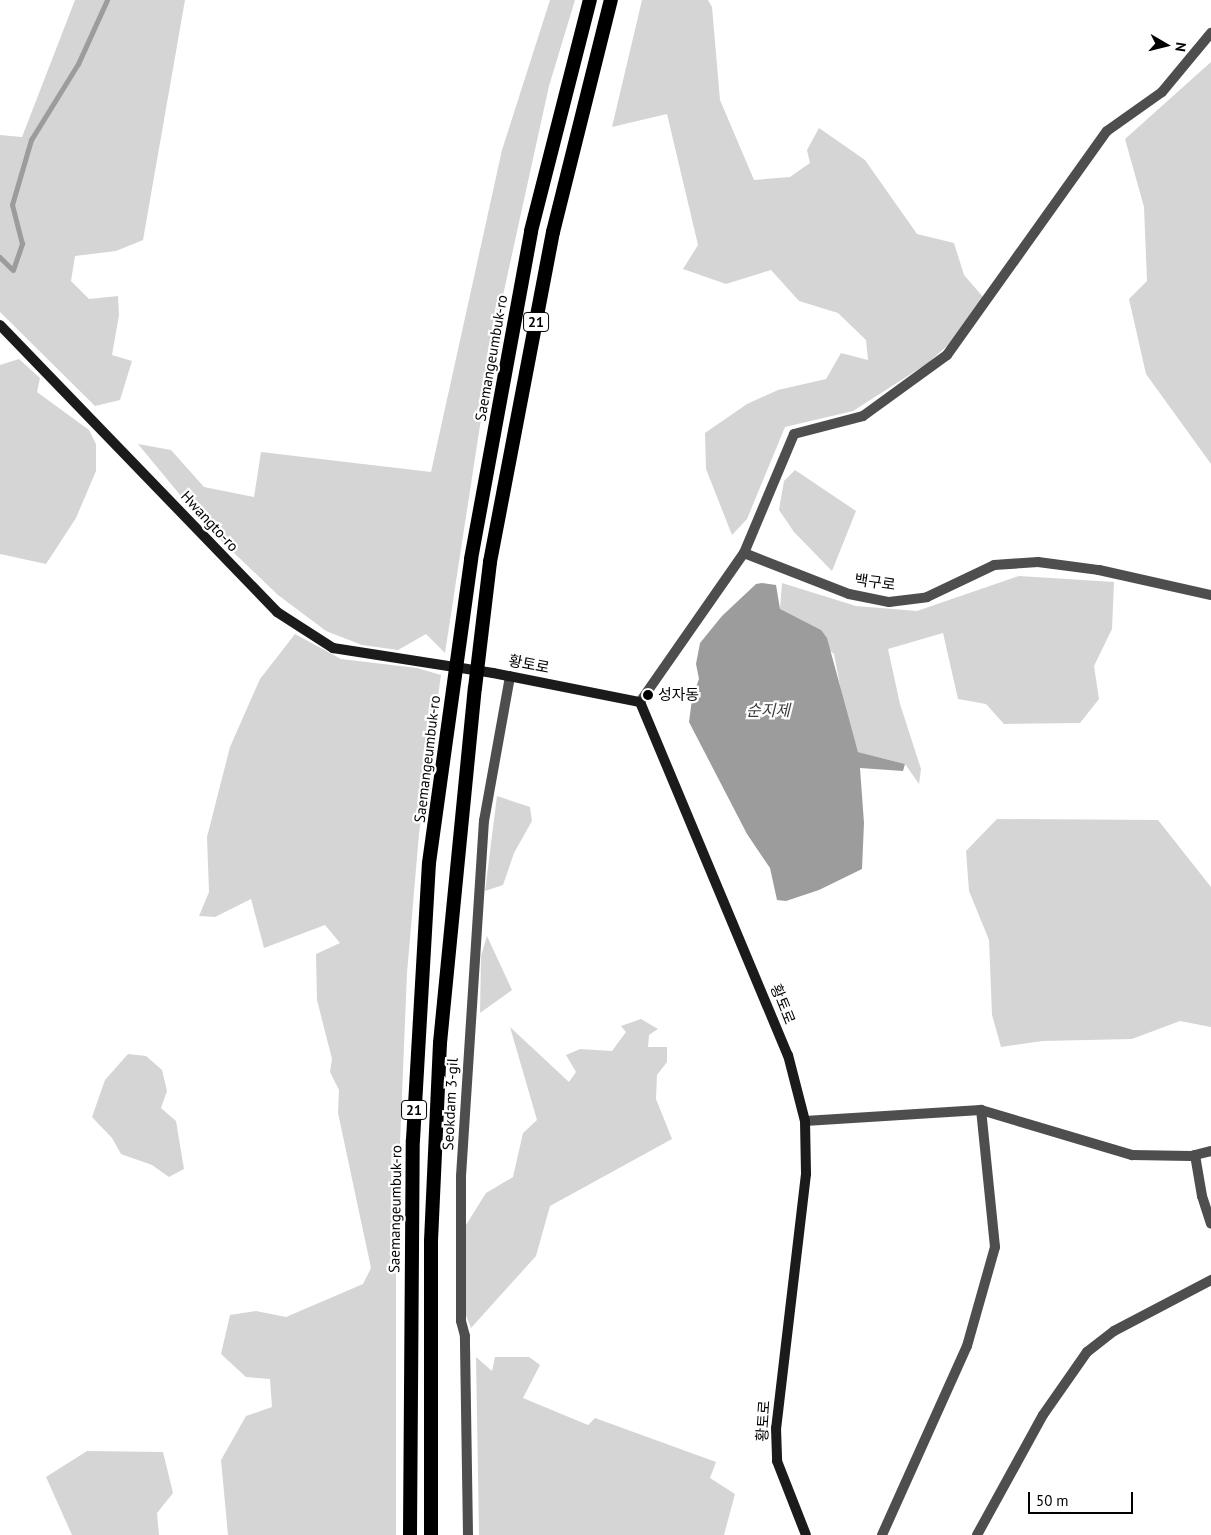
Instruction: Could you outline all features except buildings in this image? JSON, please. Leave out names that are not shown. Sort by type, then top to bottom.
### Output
[{"type":"highway","name":"Saemangeumbuk-ro","points":[[410,1535],[411,1230],[417,1038],[429,863],[457,648],[531,231],[590,0]]},
{"type":"highway","name":"21","points":[[431,1535],[431,1241],[440,1043],[475,688],[490,562],[553,232],[611,0]]},
{"type":"main road","name":"Hwangto-ro","points":[[0,325],[277,612],[333,648],[510,676]]},
{"type":"main road","name":"황토로","points":[[510,676],[640,702],[788,1055],[805,1121],[806,1174],[776,1428],[777,1461],[806,1535]]},
{"type":"street","points":[[640,702],[744,553],[794,434],[863,416],[947,355],[1107,131],[1162,92],[1211,33]]},
{"type":"street","name":"백구로","points":[[744,553],[849,594],[889,602],[927,597],[994,565],[1038,562],[1099,570],[1211,595]]},
{"type":"street","name":"Seokdam 3-gil","points":[[468,1535],[466,1336],[460,1321],[461,1176],[484,821],[510,676]]},
{"type":"street","points":[[805,1121],[981,1110],[1132,1156],[1194,1155],[1211,1151]]},
{"type":"street","points":[[882,1535],[967,1346],[995,1247],[981,1110]]},
{"type":"street","points":[[1194,1155],[1202,1196],[1211,1224]]},
{"type":"street","points":[[977,1535],[1043,1415],[1087,1352],[1114,1331],[1211,1280]]},
{"type":"shaded area","points":[[75,0],[185,0],[143,240],[116,251],[75,256],[71,281],[89,299],[118,296],[119,315],[112,355],[132,361],[120,400],[95,406],[0,312],[0,135],[22,137]]},
{"type":"shaded area","points":[[550,0],[575,0],[549,86],[493,341],[445,653],[426,634],[398,650],[362,645],[326,631],[278,595],[205,525],[138,444],[171,450],[204,487],[254,497],[261,452],[431,472],[502,150]]},
{"type":"shaded area","points":[[642,0],[708,0],[712,7],[720,100],[754,180],[790,177],[810,163],[807,150],[819,128],[865,160],[917,234],[954,243],[964,275],[983,297],[949,344],[928,363],[853,411],[785,427],[747,519],[732,535],[706,469],[705,433],[747,404],[778,390],[826,379],[841,353],[868,360],[866,340],[838,313],[799,301],[771,270],[726,284],[683,269],[698,245],[667,114],[612,127]]},
{"type":"shaded area","points":[[1211,62],[1211,464],[1146,374],[1129,299],[1147,281],[1144,207],[1125,139]]},
{"type":"shaded area","points":[[19,359],[40,378],[37,392],[89,430],[96,444],[96,471],[76,518],[46,564],[0,554],[0,365]]},
{"type":"shaded area","points":[[795,470],[856,511],[832,571],[794,532],[779,510],[784,481]]},
{"type":"shaded area","points":[[1019,576],[1114,582],[1112,629],[1094,666],[1099,699],[1080,723],[1004,724],[986,704],[958,699],[943,633],[888,649],[900,704],[921,769],[919,784],[905,764],[858,752],[842,696],[834,654],[780,609],[782,583],[856,606],[917,611]]},
{"type":"shaded area","points":[[295,634],[341,659],[417,668],[441,675],[419,834],[407,973],[396,1241],[396,1535],[228,1535],[221,1460],[246,1416],[272,1407],[270,1379],[246,1377],[221,1354],[230,1315],[256,1311],[286,1317],[363,1284],[371,1268],[338,1113],[339,1090],[330,1072],[332,1059],[317,1000],[316,954],[340,943],[325,925],[264,948],[251,899],[215,917],[199,916],[209,892],[207,837],[230,747],[260,679]]},
{"type":"shaded area","points":[[497,796],[530,807],[532,821],[514,853],[503,885],[485,891]]},
{"type":"shaded area","points":[[997,819],[1158,820],[1211,887],[1211,1027],[1180,1021],[1132,1039],[1043,1041],[1001,1047],[992,1015],[989,940],[969,891],[966,851]]},
{"type":"shaded area","points":[[487,936],[512,990],[480,1013],[481,956]]},
{"type":"shaded area","points":[[641,1019],[658,1029],[649,1035],[648,1047],[667,1047],[667,1062],[657,1075],[656,1099],[672,1139],[550,1206],[536,1256],[471,1328],[465,1313],[466,1225],[486,1193],[513,1177],[523,1133],[537,1120],[510,1027],[569,1082],[576,1072],[566,1055],[580,1049],[612,1051],[626,1032],[621,1026]]},
{"type":"shaded area","points":[[128,1054],[146,1056],[162,1070],[167,1091],[161,1108],[176,1121],[184,1169],[169,1177],[152,1165],[121,1154],[112,1138],[92,1117],[105,1080]]},
{"type":"shaded area","points":[[476,1357],[492,1371],[495,1357],[529,1357],[540,1365],[523,1398],[588,1425],[595,1418],[716,1462],[710,1478],[735,1494],[724,1535],[479,1535]]},
{"type":"shaded area","points":[[87,1451],[163,1452],[173,1493],[157,1513],[159,1535],[72,1535],[46,1477]]},
{"type":"water","name":"순지제","points":[[756,584],[776,585],[780,609],[821,630],[827,638],[858,752],[905,764],[903,771],[860,768],[864,823],[862,869],[819,890],[786,901],[777,900],[770,868],[747,834],[689,722],[692,699],[699,679],[696,664],[700,643],[722,616]]},
{"type":"waterway","points":[[0,257],[13,270],[22,244],[12,205],[31,140],[78,64],[107,0]]},
{"type":"place","name":"성자동","points":[[648,695]]}]
